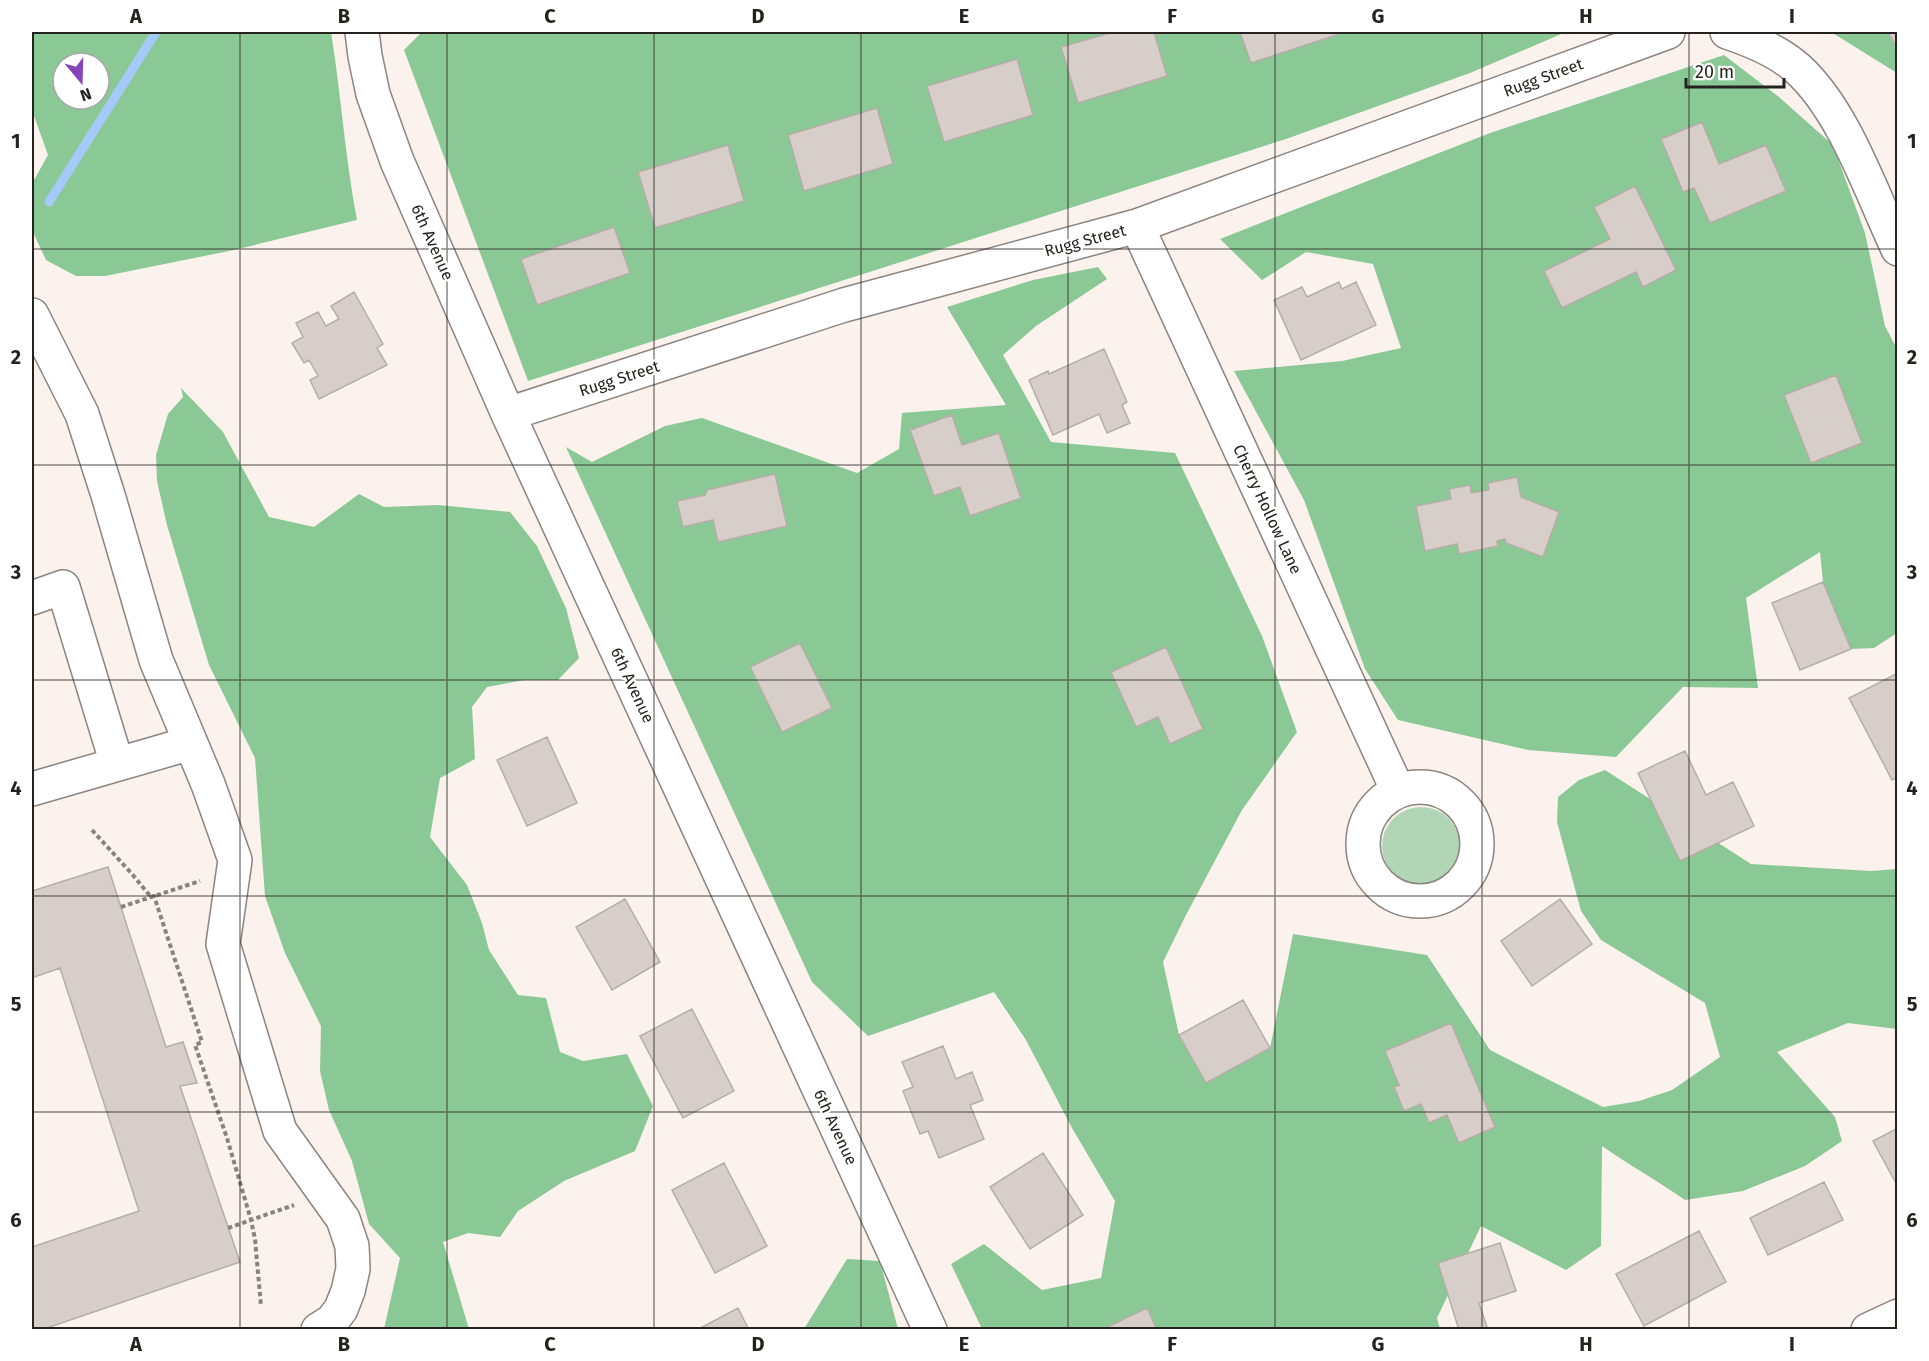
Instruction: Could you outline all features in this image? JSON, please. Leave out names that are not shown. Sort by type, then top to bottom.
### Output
[{"type":"street","name":"6th Avenue","points":[[362,32],[369,75],[385,132],[508,414],[930,1329]]},
{"type":"street","points":[[1727,32],[1748,38],[1796,66],[1816,87],[1839,124],[1862,169],[1898,249]]},
{"type":"street","name":"Rugg Street","points":[[508,414],[844,305],[1137,226],[1660,34]]},
{"type":"street","name":"Cherry Hollow Lane","points":[[1137,226],[1398,791]]},
{"type":"street","points":[[32,315],[82,414],[156,660],[208,784],[235,860],[223,944],[280,1131],[343,1219],[352,1246],[353,1269],[341,1309],[332,1321],[318,1329]]},
{"type":"street","points":[[32,598],[63,587],[117,764]]},
{"type":"street","points":[[32,789],[191,743]]},
{"type":"street","points":[[1868,1329],[1898,1316]]},
{"type":"path","points":[[92,830],[153,897],[202,1042],[195,1045],[250,1220],[255,1239],[261,1306]]},
{"type":"path","points":[[121,907],[234,871]]},
{"type":"path","points":[[228,1228],[326,1194]]},
{"type":"green space","points":[[32,32],[331,32],[357,220],[234,250],[105,276],[76,276],[46,260],[32,230],[34,180],[48,155],[32,113]]},
{"type":"green space","points":[[422,32],[1566,32],[1470,73],[1286,139],[528,381],[404,50]]},
{"type":"green space","points":[[1831,32],[1897,32],[1897,73]]},
{"type":"green space","points":[[1724,55],[1779,97],[1833,145],[1865,233],[1885,326],[1897,349],[1897,633],[1874,648],[1851,649],[1823,582],[1820,552],[1746,598],[1758,688],[1683,687],[1616,757],[1528,750],[1398,720],[1365,669],[1304,500],[1234,371],[1342,361],[1401,348],[1373,264],[1306,252],[1262,280],[1220,239],[1490,133]]},
{"type":"green space","points":[[1098,267],[1107,279],[1036,326],[1003,355],[1051,442],[1175,453],[1262,636],[1297,732],[1242,810],[1163,962],[1179,1035],[1206,1083],[1270,1048],[1293,934],[1427,955],[1490,1050],[1603,1107],[1639,1101],[1672,1090],[1720,1057],[1705,1003],[1601,940],[1581,911],[1557,822],[1558,797],[1579,780],[1605,770],[1751,864],[1871,871],[1897,869],[1897,1029],[1848,1023],[1777,1052],[1835,1117],[1842,1141],[1805,1166],[1743,1191],[1685,1200],[1602,1146],[1601,1246],[1566,1270],[1481,1226],[1437,1318],[1440,1329],[982,1329],[951,1264],[984,1244],[1042,1290],[1101,1278],[1115,1201],[1072,1128],[1026,1040],[994,992],[868,1036],[812,982],[566,447],[592,462],[665,426],[702,418],[857,473],[899,449],[902,413],[1006,405],[947,307],[1033,280]]},
{"type":"green space","points":[[181,388],[223,432],[269,517],[314,527],[359,494],[384,507],[438,505],[510,512],[537,546],[566,608],[579,658],[558,680],[524,680],[487,687],[472,707],[475,759],[440,778],[430,837],[467,885],[482,923],[489,950],[518,995],[546,998],[560,1052],[583,1061],[627,1054],[653,1106],[635,1151],[564,1181],[518,1211],[500,1237],[468,1233],[443,1242],[469,1329],[384,1329],[400,1258],[369,1224],[352,1161],[329,1110],[320,1071],[321,1026],[285,953],[265,896],[255,758],[209,665],[167,525],[157,481],[156,455],[168,414],[183,397]]},
{"type":"green space","points":[[1421,807],[1436,810],[1453,824],[1460,846],[1457,861],[1443,878],[1421,885],[1406,882],[1389,868],[1382,846],[1385,831],[1399,814]]},
{"type":"green space","points":[[847,1259],[880,1261],[898,1329],[804,1329]]},
{"type":"building","points":[[1113,32],[1154,32],[1167,76],[1078,103],[1061,47]]},
{"type":"building","points":[[1240,32],[1338,32],[1339,34],[1251,63]]},
{"type":"building","points":[[1888,32],[1898,32],[1898,46],[1896,46]]},
{"type":"building","points":[[1017,59],[1033,115],[944,142],[927,86]]},
{"type":"building","points":[[877,108],[893,164],[804,191],[788,135]]},
{"type":"building","points":[[1702,122],[1719,164],[1766,145],[1786,191],[1710,223],[1694,188],[1683,192],[1661,139]]},
{"type":"building","points":[[728,145],[744,201],[655,228],[638,172]]},
{"type":"building","points":[[1635,186],[1676,270],[1643,287],[1636,272],[1562,308],[1544,271],[1610,239],[1594,207]]},
{"type":"building","points":[[614,227],[630,273],[537,305],[521,259]]},
{"type":"building","points":[[1339,282],[1342,289],[1356,282],[1376,325],[1301,360],[1274,300],[1302,287],[1307,297]]},
{"type":"building","points":[[354,292],[383,344],[377,348],[387,365],[319,399],[310,380],[318,376],[309,360],[304,363],[292,343],[303,337],[296,323],[318,312],[326,326],[339,319],[331,306]]},
{"type":"building","points":[[1104,349],[1127,402],[1122,405],[1130,423],[1107,433],[1099,414],[1053,435],[1029,380],[1048,371],[1049,374]]},
{"type":"building","points":[[1836,375],[1862,443],[1811,463],[1784,395]]},
{"type":"building","points":[[952,415],[962,445],[999,433],[1021,498],[970,516],[960,487],[934,496],[910,430]]},
{"type":"building","points":[[775,474],[787,526],[718,542],[713,520],[683,527],[677,501],[705,495],[707,490]]},
{"type":"building","points":[[1517,477],[1521,497],[1559,512],[1543,557],[1506,543],[1505,539],[1497,541],[1498,546],[1459,554],[1457,544],[1425,551],[1416,506],[1451,499],[1449,489],[1470,485],[1471,493],[1489,490],[1488,483]]},
{"type":"building","points":[[1823,582],[1851,649],[1800,670],[1772,603]]},
{"type":"building","points":[[800,643],[832,708],[782,732],[750,667]]},
{"type":"building","points":[[1166,647],[1203,729],[1170,744],[1158,717],[1136,727],[1111,672]]},
{"type":"building","points":[[1898,673],[1898,777],[1892,780],[1849,698]]},
{"type":"building","points":[[547,737],[577,803],[527,826],[497,760]]},
{"type":"building","points":[[1685,751],[1706,795],[1733,782],[1754,826],[1680,861],[1638,773]]},
{"type":"building","points":[[108,867],[166,1047],[183,1042],[197,1083],[180,1086],[240,1262],[41,1330],[32,1330],[32,1247],[139,1211],[60,968],[32,978],[32,891]]},
{"type":"building","points":[[625,899],[660,962],[612,990],[576,927]]},
{"type":"building","points":[[1560,899],[1592,944],[1532,986],[1501,941]]},
{"type":"building","points":[[1243,1000],[1270,1048],[1206,1083],[1179,1035]]},
{"type":"building","points":[[692,1009],[734,1091],[683,1118],[640,1036]]},
{"type":"building","points":[[1451,1023],[1495,1127],[1459,1143],[1447,1115],[1429,1123],[1421,1104],[1404,1111],[1394,1087],[1399,1085],[1385,1051]]},
{"type":"building","points":[[943,1046],[956,1079],[972,1072],[983,1100],[970,1105],[984,1139],[939,1158],[928,1131],[920,1134],[903,1091],[913,1087],[902,1062]]},
{"type":"building","points":[[1898,1128],[1898,1187],[1873,1141]]},
{"type":"building","points":[[1043,1153],[1083,1215],[1030,1249],[990,1187]]},
{"type":"building","points":[[724,1163],[767,1246],[715,1273],[672,1190]]},
{"type":"building","points":[[1824,1182],[1843,1220],[1768,1255],[1750,1218]]},
{"type":"building","points":[[1699,1231],[1726,1282],[1644,1326],[1616,1274]]},
{"type":"building","points":[[1500,1243],[1516,1291],[1479,1303],[1488,1330],[1459,1330],[1438,1263]]},
{"type":"building","points":[[738,1308],[749,1330],[697,1330]]},
{"type":"building","points":[[1147,1308],[1157,1330],[1101,1330]]},
{"type":"waterway","points":[[49,202],[156,32]]}]
